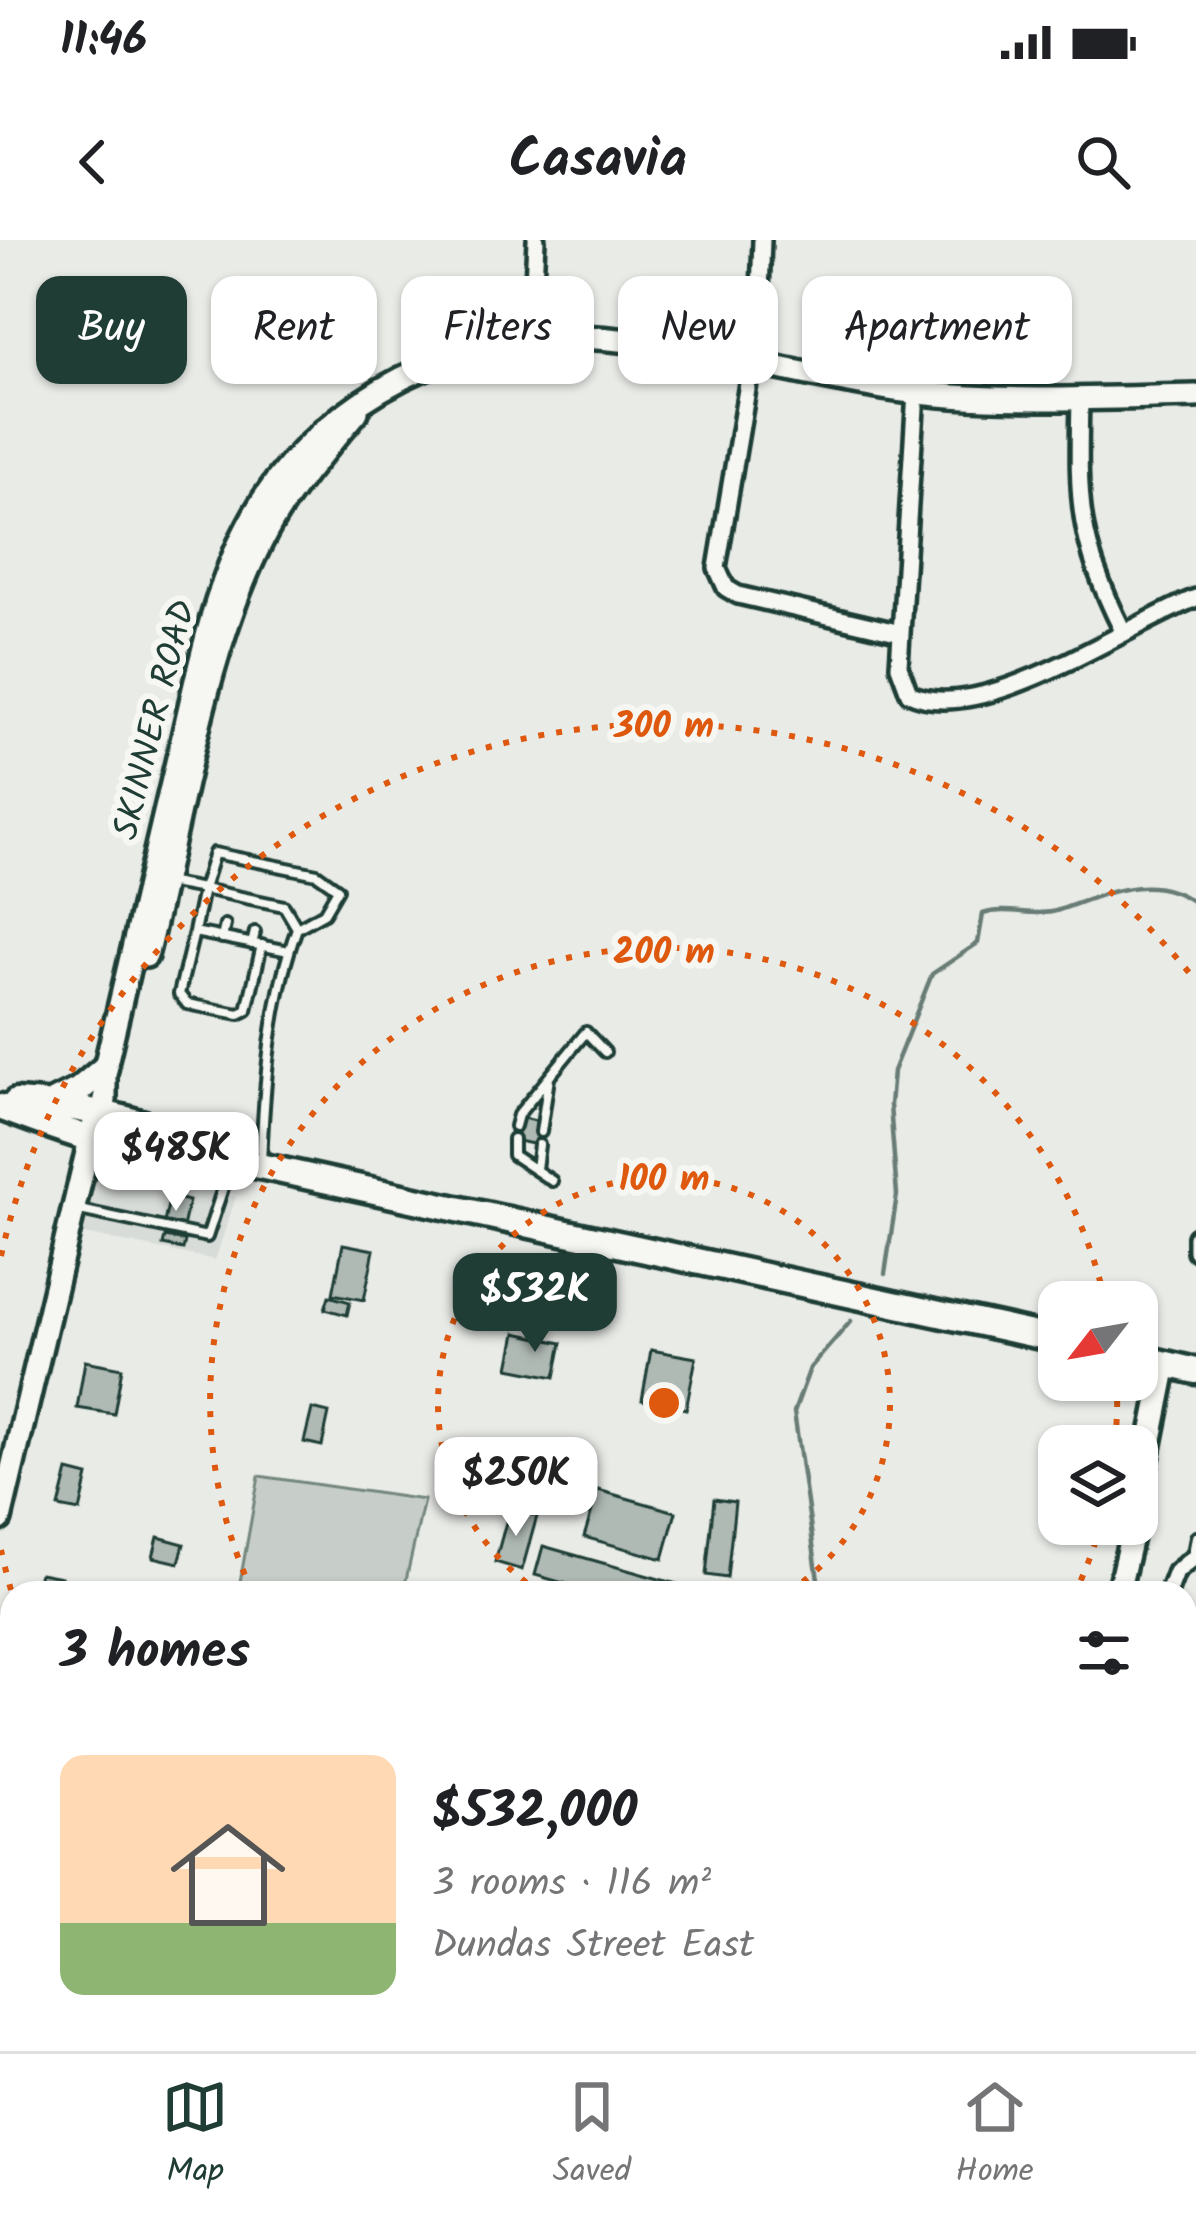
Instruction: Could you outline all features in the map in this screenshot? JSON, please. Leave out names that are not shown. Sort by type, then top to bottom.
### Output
[{"type":"main road","points":[[46,1106],[80,1090],[105,1068]]},
{"type":"main road","points":[[0,1104],[97,1118]]},
{"type":"main road","points":[[0,1104],[46,1106],[193,1139],[232,1160],[1038,1335]]},
{"type":"main road","points":[[1158,1362],[1196,1371]]},
{"type":"street","points":[[534,276],[536,240]]},
{"type":"street","points":[[759,276],[762,240]]},
{"type":"street","name":"SKINNER ROAD","points":[[778,368],[916,392],[1196,396]]},
{"type":"street","name":"SKINNER ROAD","points":[[97,1118],[208,631],[238,549],[263,500],[329,422],[402,384]]},
{"type":"street","points":[[749,384],[717,568],[720,579],[738,595],[901,633]]},
{"type":"street","points":[[916,392],[901,633],[903,685],[917,697],[947,701],[1008,687],[1196,598]]},
{"type":"street","points":[[1080,397],[1079,517],[1099,584],[1123,632]]},
{"type":"street","name":"SKINNER ROAD","points":[[97,1118],[165,882],[225,633],[255,556],[307,469],[364,404]]},
{"type":"street","points":[[0,1519],[97,1118]]},
{"type":"street","points":[[1196,1237],[1196,1252]]},
{"type":"street","points":[[1154,1425],[1166,1364]]},
{"type":"street","points":[[1121,1581],[1129,1545]]},
{"type":"street","points":[[1173,1581],[1176,1572],[1194,1559]]},
{"type":"lane","points":[[255,932],[247,1010],[239,1014],[188,1004],[179,994],[214,854],[334,881],[336,900],[297,928],[289,951],[264,1089],[260,1166]]},
{"type":"lane","points":[[165,882],[284,906],[297,928]]},
{"type":"lane","points":[[222,938],[225,925]]},
{"type":"lane","points":[[194,932],[289,951]]},
{"type":"lane","points":[[514,1126],[586,1032],[605,1052]]},
{"type":"lane","points":[[541,1132],[549,1077]]},
{"type":"lane","points":[[513,1139],[513,1155],[552,1180]]},
{"type":"lane","points":[[536,1169],[539,1145]]},
{"type":"lane","points":[[74,1208],[207,1237],[232,1160]]},
{"type":"lane","points":[[1194,1559],[1196,1537]]},
{"type":"shaded area","points":[[99,1166],[236,1197],[215,1260],[79,1233]]},
{"type":"shaded area","points":[[259,1476],[424,1500],[406,1581],[240,1581]]},
{"type":"building","points":[[523,1118],[536,1121],[538,1131],[544,1132],[542,1146],[509,1139],[511,1126]]},
{"type":"building","points":[[170,1196],[189,1201],[182,1231],[163,1227]]},
{"type":"building","points":[[165,1237],[185,1241],[183,1249],[163,1245]]},
{"type":"building","points":[[343,1244],[374,1250],[364,1300],[333,1294]]},
{"type":"building","points":[[329,1296],[350,1302],[347,1315],[325,1309]]},
{"type":"building","points":[[516,1333],[562,1343],[555,1377],[509,1368]]},
{"type":"building","points":[[651,1350],[696,1358],[686,1409],[642,1400]]},
{"type":"building","points":[[85,1361],[122,1368],[114,1414],[77,1408]]},
{"type":"building","points":[[312,1409],[329,1413],[322,1446],[304,1442]]},
{"type":"building","points":[[68,1471],[88,1476],[80,1511],[59,1507]]},
{"type":"building","points":[[598,1490],[676,1512],[663,1559],[584,1537]]},
{"type":"building","points":[[714,1499],[735,1502],[727,1578],[706,1575]]},
{"type":"building","points":[[510,1508],[537,1516],[522,1570],[495,1562]]},
{"type":"building","points":[[158,1537],[184,1544],[179,1563],[153,1557]]},
{"type":"building","points":[[543,1546],[666,1581],[556,1581],[535,1575]]},
{"type":"building","points":[[40,1573],[61,1577],[60,1581],[38,1581]]},
{"type":"waterway","points":[[885,1274],[897,1195],[890,1105],[893,1071],[932,974],[978,943],[983,914],[1050,912],[1111,892],[1145,887],[1162,888],[1196,904]]},
{"type":"waterway","points":[[818,1581],[794,1412],[810,1368],[851,1321]]}]
